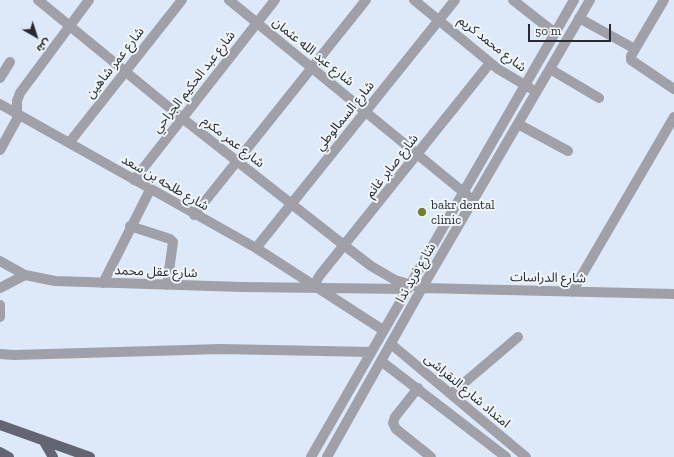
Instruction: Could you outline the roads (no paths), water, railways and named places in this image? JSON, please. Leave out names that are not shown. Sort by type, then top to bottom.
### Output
[{"type":"main road","points":[[0,425],[90,457]]},
{"type":"main road","points":[[43,440],[53,457]]},
{"type":"main road","points":[[0,452],[9,457]]},
{"type":"street","name":"شارع عمر مكرم","points":[[38,0],[182,118],[345,246],[383,274],[408,287],[422,288]]},
{"type":"street","points":[[1,145],[17,119],[17,101],[20,93],[89,0]]},
{"type":"street","name":"شارع عمر شاهين","points":[[69,143],[182,0]]},
{"type":"street","name":"شارع عبد الله عثمان","points":[[228,0],[474,200]]},
{"type":"street","name":"شارع عبد الحكيم الجراحي","points":[[134,180],[275,0]]},
{"type":"street","points":[[194,215],[366,0]]},
{"type":"street","name":"شارع محمد كريم","points":[[414,0],[490,63],[537,91]]},
{"type":"street","name":"شارع السمالوطي","points":[[256,248],[455,0]]},
{"type":"street","points":[[512,0],[555,33]]},
{"type":"street","name":"شارع فريد ندا","points":[[311,457],[574,0]]},
{"type":"street","name":"شارع فريد ندا","points":[[327,457],[422,288],[590,0]]},
{"type":"street","points":[[664,0],[631,56],[633,62],[674,89]]},
{"type":"street","points":[[579,18],[635,49]]},
{"type":"street","points":[[0,78],[10,62]]},
{"type":"street","name":"شارع صابر غانم","points":[[316,287],[319,277],[490,63]]},
{"type":"street","points":[[550,69],[599,98]]},
{"type":"street","name":"شارع طلحه بن سعد","points":[[0,104],[194,215],[256,248],[316,287]]},
{"type":"street","points":[[572,292],[674,117]]},
{"type":"street","points":[[518,124],[568,151]]},
{"type":"street","points":[[103,283],[130,226],[150,190]]},
{"type":"street","points":[[130,226],[170,239],[173,242],[166,285]]},
{"type":"street","name":"شارع عقل محمد","points":[[0,261],[25,275],[45,280],[166,285],[408,287]]},
{"type":"street","points":[[0,288],[25,275]]},
{"type":"street","points":[[316,287],[384,330]]},
{"type":"street","name":"شارع الدراسات","points":[[422,288],[674,294]]},
{"type":"street","points":[[0,305],[0,317]]},
{"type":"street","points":[[451,394],[518,337]]},
{"type":"street","name":"امتداد شارع النقراشى","points":[[391,344],[526,457]]},
{"type":"street","points":[[0,354],[14,355],[221,349],[371,352]]},
{"type":"street","name":"امتداد شارع النقراشى","points":[[382,361],[504,456]]},
{"type":"street","points":[[418,388],[395,417],[393,423],[396,429],[431,457]]},
{"type":"street","points":[[0,452],[3,457]]},
{"type":"place","name":"bakr dental clinic","points":[[422,212]]}]
